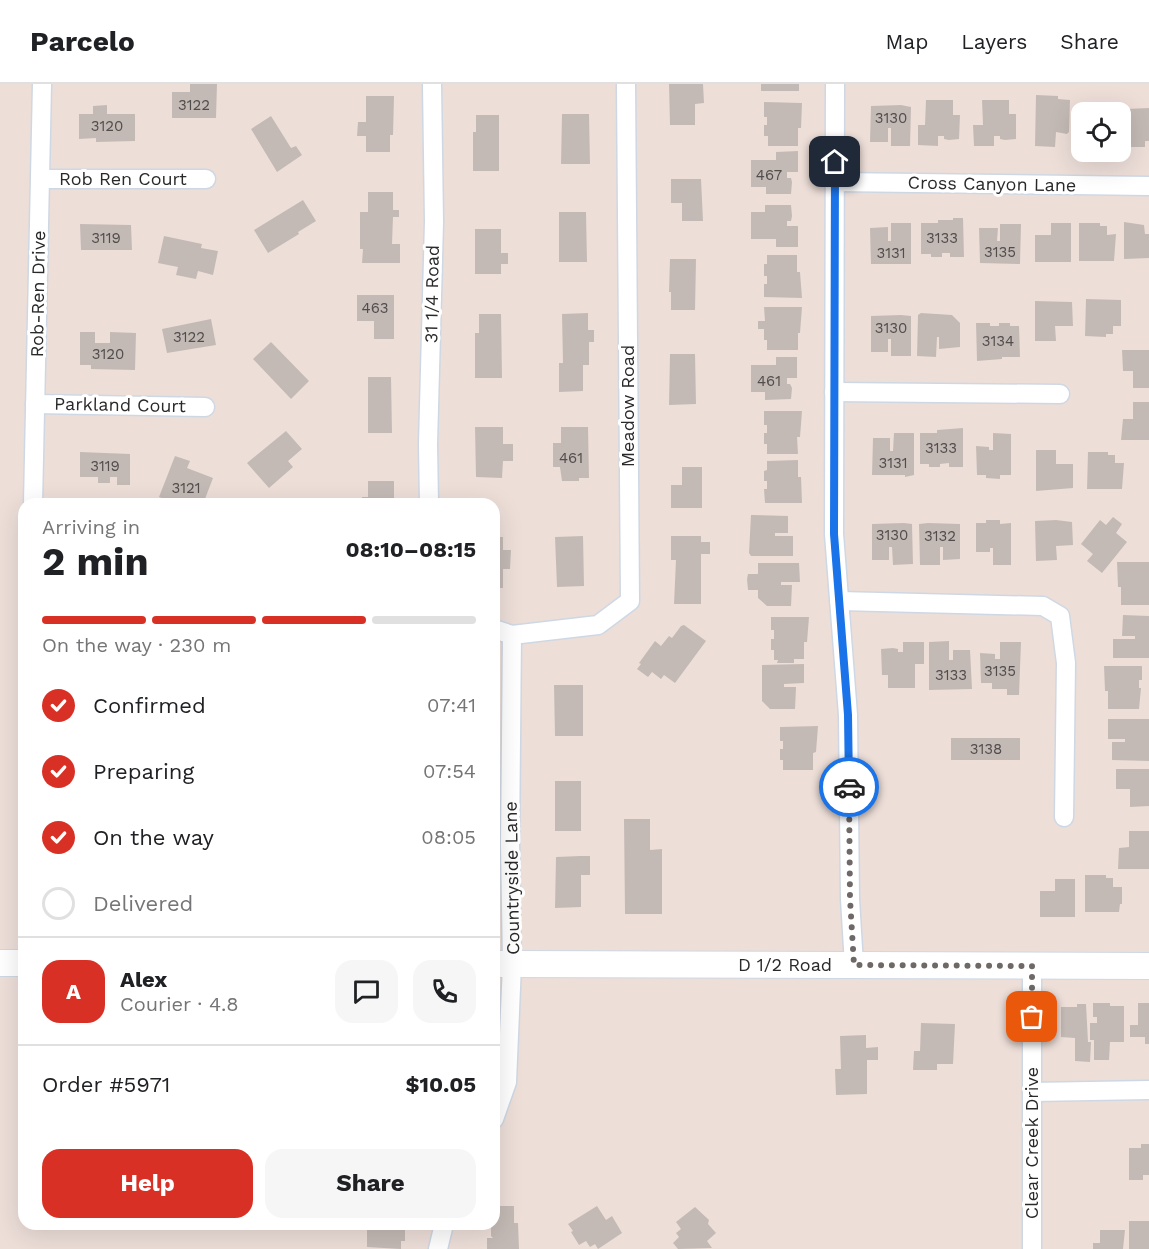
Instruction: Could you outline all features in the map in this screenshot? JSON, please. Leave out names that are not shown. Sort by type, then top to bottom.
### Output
[{"type":"main road","points":[[0,963],[18,963]]},
{"type":"main road","name":"D 1/2 Road","points":[[503,964],[1149,966]]},
{"type":"street","name":"Rob-Ren Drive","points":[[33,498],[42,84]]},
{"type":"street","name":"31 1/4 Road","points":[[429,498],[428,444],[434,222],[432,84]]},
{"type":"street","name":"Meadow Road","points":[[512,635],[597,626],[630,601],[626,84]]},
{"type":"street","points":[[835,84],[834,534],[848,715],[850,899],[854,965]]},
{"type":"street","name":"Rob Ren Court","points":[[40,179],[206,179]]},
{"type":"street","name":"Cross Canyon Lane","points":[[835,182],[1149,186]]},
{"type":"street","points":[[834,392],[1060,394]]},
{"type":"street","name":"Parkland Court","points":[[35,404],[205,407]]},
{"type":"street","points":[[839,601],[1043,606],[1060,616],[1066,663],[1064,817]]},
{"type":"street","points":[[500,631],[512,635]]},
{"type":"street","name":"Countryside Lane","points":[[500,1102],[507,1082],[503,964],[510,844],[512,635]]},
{"type":"street","name":"Clear Creek Drive","points":[[1032,966],[1032,1249]]},
{"type":"street","points":[[1032,1092],[1149,1090]]},
{"type":"street","points":[[438,1249],[443,1230]]},
{"type":"building","points":[[190,84],[217,84],[216,118],[172,118],[172,92],[190,92]]},
{"type":"building","points":[[669,84],[703,84],[704,103],[695,104],[695,125],[670,125]]},
{"type":"building","points":[[761,84],[799,84],[799,91],[761,91]]},
{"type":"building","points":[[1036,95],[1058,96],[1058,99],[1070,100],[1069,132],[1067,134],[1056,132],[1055,147],[1035,146]]},
{"type":"building","points":[[366,96],[394,96],[390,152],[366,152],[366,136],[357,136],[358,122],[366,122]]},
{"type":"building","points":[[926,100],[953,100],[953,115],[960,115],[959,139],[949,140],[944,139],[944,136],[938,136],[938,146],[918,145],[918,125],[925,125]]},
{"type":"building","points":[[982,100],[1009,100],[1009,114],[1016,114],[1016,139],[1005,140],[1000,139],[1000,136],[994,136],[994,146],[974,146],[973,125],[983,125]]},
{"type":"building","points":[[764,102],[802,103],[798,146],[768,146],[768,136],[764,136],[767,117],[764,117]]},
{"type":"building","points":[[107,105],[107,114],[135,114],[135,141],[96,142],[96,138],[79,139],[79,114],[93,114],[93,106]]},
{"type":"building","points":[[871,106],[911,107],[910,146],[891,146],[891,128],[888,128],[888,142],[870,142]]},
{"type":"building","points":[[1149,108],[1149,141],[1145,141],[1145,147],[1131,147],[1131,109]]},
{"type":"building","points":[[562,114],[589,114],[590,164],[561,164]]},
{"type":"building","points":[[476,115],[499,115],[499,171],[473,171],[473,132],[476,132]]},
{"type":"building","points":[[271,116],[291,148],[296,146],[302,155],[277,172],[251,129]]},
{"type":"building","points":[[798,151],[798,172],[787,172],[787,178],[791,178],[792,182],[791,194],[766,194],[766,187],[751,187],[751,160],[776,160],[776,152]]},
{"type":"building","points":[[671,179],[701,179],[703,221],[682,221],[682,203],[671,203]]},
{"type":"building","points":[[368,192],[393,192],[393,210],[399,210],[399,217],[393,217],[392,244],[400,244],[400,263],[362,263],[360,212],[368,212]]},
{"type":"building","points":[[303,200],[316,221],[268,253],[254,230]]},
{"type":"building","points":[[765,205],[791,205],[792,216],[791,221],[787,221],[787,226],[798,226],[798,247],[776,247],[776,239],[751,239],[751,212],[765,212]]},
{"type":"building","points":[[559,212],[586,212],[587,262],[559,262]]},
{"type":"building","points":[[953,218],[963,218],[964,257],[950,257],[950,253],[942,253],[942,257],[921,254],[921,223],[938,223],[938,220],[953,220]]},
{"type":"building","points":[[1124,222],[1144,225],[1145,234],[1149,234],[1149,258],[1124,259]]},
{"type":"building","points":[[891,223],[911,223],[911,264],[871,264],[870,228],[888,227],[888,241],[891,241]]},
{"type":"building","points":[[1051,223],[1071,223],[1071,262],[1035,262],[1035,235],[1051,235]]},
{"type":"building","points":[[1079,223],[1100,223],[1100,226],[1107,226],[1107,235],[1116,234],[1114,261],[1079,261]]},
{"type":"building","points":[[80,224],[131,225],[132,250],[81,250]]},
{"type":"building","points":[[1000,224],[1021,224],[1020,264],[980,263],[979,228],[998,228],[997,241],[1000,241]]},
{"type":"building","points":[[475,229],[501,229],[501,253],[508,253],[508,264],[501,264],[501,274],[475,274]]},
{"type":"building","points":[[164,236],[202,244],[201,248],[218,251],[213,275],[198,271],[196,279],[176,275],[178,267],[158,263]]},
{"type":"building","points":[[767,255],[797,255],[797,272],[800,272],[802,298],[764,297],[764,284],[767,284],[767,276],[764,276],[764,264],[767,264]]},
{"type":"building","points":[[670,259],[696,259],[695,310],[671,310]]},
{"type":"building","points":[[357,295],[394,295],[394,339],[374,339],[374,321],[357,321]]},
{"type":"building","points":[[1086,299],[1121,300],[1121,326],[1113,326],[1113,334],[1106,334],[1106,337],[1085,336]]},
{"type":"building","points":[[1035,301],[1072,302],[1073,326],[1055,326],[1056,341],[1035,341]]},
{"type":"building","points":[[764,307],[802,307],[798,350],[767,350],[764,329],[758,329],[758,321],[765,321]]},
{"type":"building","points":[[588,313],[588,330],[594,330],[594,342],[589,342],[589,365],[583,365],[583,391],[559,392],[559,363],[563,363],[562,314]]},
{"type":"building","points":[[921,313],[952,315],[960,323],[960,347],[939,349],[939,337],[937,337],[936,357],[917,356],[918,315]]},
{"type":"building","points":[[479,314],[501,314],[502,378],[475,378],[475,333],[479,333]]},
{"type":"building","points":[[871,316],[911,316],[911,356],[891,356],[891,339],[888,339],[888,352],[871,352]]},
{"type":"building","points":[[211,319],[216,345],[167,353],[162,329]]},
{"type":"building","points":[[976,323],[990,323],[990,326],[999,326],[999,323],[1010,323],[1010,326],[1019,326],[1020,357],[977,361]]},
{"type":"building","points":[[80,332],[95,332],[95,343],[110,343],[110,332],[136,333],[135,370],[91,369],[91,365],[80,365]]},
{"type":"building","points":[[271,342],[309,381],[291,399],[253,359]]},
{"type":"building","points":[[1122,350],[1149,350],[1149,388],[1133,388],[1133,371],[1123,371]]},
{"type":"building","points":[[670,354],[695,354],[696,404],[669,405]]},
{"type":"building","points":[[776,357],[797,357],[797,378],[787,378],[787,384],[790,384],[792,388],[791,399],[765,400],[765,392],[751,392],[751,365],[776,365]]},
{"type":"building","points":[[368,377],[391,377],[392,433],[368,433]]},
{"type":"building","points":[[1133,402],[1149,402],[1149,440],[1121,440],[1123,419],[1133,419]]},
{"type":"building","points":[[764,411],[802,411],[800,437],[797,437],[798,454],[767,454],[767,444],[764,444],[767,425],[764,425]]},
{"type":"building","points":[[475,427],[503,427],[503,444],[513,444],[513,461],[503,461],[502,478],[476,477]]},
{"type":"building","points":[[561,427],[588,427],[589,478],[579,478],[579,481],[562,481],[560,467],[553,467],[553,443],[561,443]]},
{"type":"building","points":[[963,428],[963,467],[949,467],[949,463],[940,464],[940,467],[920,464],[920,433],[937,433],[937,430]]},
{"type":"building","points":[[286,431],[302,449],[288,461],[293,467],[269,488],[247,463]]},
{"type":"building","points":[[894,433],[914,433],[914,475],[905,477],[905,475],[872,475],[873,438],[890,438],[890,451],[893,451]]},
{"type":"building","points":[[993,433],[1011,434],[1011,475],[1000,475],[1000,479],[977,475],[976,446],[989,447],[989,450],[993,450]]},
{"type":"building","points":[[1036,450],[1056,450],[1056,464],[1073,464],[1073,488],[1036,491]]},
{"type":"building","points":[[80,452],[130,454],[130,485],[117,485],[117,477],[110,477],[110,483],[98,483],[98,477],[80,477]]},
{"type":"building","points":[[1088,452],[1108,452],[1108,455],[1115,455],[1115,463],[1124,463],[1122,489],[1087,489]]},
{"type":"building","points":[[175,456],[190,461],[187,468],[213,478],[205,498],[159,497]]},
{"type":"building","points":[[798,460],[802,503],[765,503],[764,489],[767,489],[767,481],[764,481],[764,471],[767,470],[767,461]]},
{"type":"building","points":[[682,467],[702,467],[702,508],[671,508],[671,485],[682,485]]},
{"type":"building","points":[[368,481],[394,481],[394,498],[362,498],[368,497]]},
{"type":"building","points":[[751,515],[788,516],[788,533],[775,533],[775,536],[793,536],[793,556],[751,556],[749,553]]},
{"type":"building","points":[[1113,517],[1122,524],[1116,533],[1127,542],[1102,573],[1087,561],[1093,554],[1081,544],[1100,520],[1106,525]]},
{"type":"building","points":[[986,520],[1000,520],[1000,524],[1011,523],[1011,565],[993,565],[993,548],[990,548],[990,552],[976,552],[976,523],[986,523]]},
{"type":"building","points":[[1035,521],[1072,522],[1073,545],[1056,546],[1057,560],[1036,561]]},
{"type":"building","points":[[872,524],[912,524],[913,564],[893,565],[892,547],[889,547],[889,560],[872,560]]},
{"type":"building","points":[[919,524],[960,524],[960,559],[943,560],[943,547],[940,547],[940,565],[920,565]]},
{"type":"building","points":[[583,536],[584,586],[557,587],[555,537]]},
{"type":"building","points":[[671,536],[701,536],[701,542],[710,542],[710,554],[701,554],[701,604],[674,604],[676,560],[671,560]]},
{"type":"building","points":[[500,537],[503,537],[503,550],[511,550],[510,569],[503,569],[503,588],[500,588]]},
{"type":"building","points":[[1117,562],[1149,562],[1149,605],[1121,605]]},
{"type":"building","points":[[758,563],[799,563],[800,582],[781,582],[781,585],[792,585],[791,606],[767,606],[758,598],[758,590],[748,590],[748,574],[758,574]]},
{"type":"building","points":[[1123,615],[1149,616],[1149,658],[1113,658],[1113,639],[1135,639],[1135,636],[1122,636]]},
{"type":"building","points":[[771,617],[809,617],[807,642],[804,642],[804,659],[794,659],[794,663],[777,663],[778,660],[774,660],[774,650],[771,650],[774,630],[771,630]]},
{"type":"building","points":[[684,625],[706,641],[675,683],[664,675],[661,679],[652,672],[648,677],[637,669],[655,641],[661,646],[669,636],[672,638]]},
{"type":"building","points":[[949,641],[949,660],[953,660],[953,650],[970,650],[972,689],[929,690],[929,642]]},
{"type":"building","points":[[903,642],[924,642],[924,664],[915,664],[915,688],[888,688],[888,675],[882,675],[881,649],[893,648],[898,649],[898,652],[903,652]]},
{"type":"building","points":[[1000,642],[1021,642],[1019,695],[1007,695],[1007,689],[992,689],[992,683],[981,683],[980,653],[995,654],[995,659],[1000,659]]},
{"type":"building","points":[[804,664],[804,683],[784,684],[784,687],[796,687],[795,709],[770,709],[762,701],[762,665]]},
{"type":"building","points":[[1104,666],[1142,666],[1142,680],[1139,680],[1139,688],[1141,688],[1139,709],[1108,709]]},
{"type":"building","points":[[554,685],[583,685],[583,736],[555,736]]},
{"type":"building","points":[[1108,719],[1149,719],[1149,761],[1112,760],[1112,742],[1125,742],[1125,739],[1108,739]]},
{"type":"building","points":[[818,726],[816,752],[813,753],[813,770],[783,770],[783,760],[780,760],[783,741],[780,741],[780,727]]},
{"type":"building","points":[[951,738],[1020,738],[1020,760],[951,760]]},
{"type":"building","points":[[1116,769],[1149,769],[1149,806],[1130,807],[1130,789],[1116,789]]},
{"type":"building","points":[[555,781],[581,781],[581,831],[555,831]]},
{"type":"building","points":[[624,819],[650,819],[650,850],[662,849],[662,914],[625,914]]},
{"type":"building","points":[[1129,831],[1149,831],[1149,869],[1118,869],[1119,848],[1129,847]]},
{"type":"building","points":[[590,856],[590,875],[581,875],[581,907],[555,908],[556,857]]},
{"type":"building","points":[[1085,875],[1106,875],[1106,878],[1113,878],[1113,887],[1122,887],[1122,904],[1120,904],[1119,912],[1085,912]]},
{"type":"building","points":[[1055,879],[1075,879],[1075,917],[1040,917],[1040,891],[1055,891]]},
{"type":"building","points":[[1093,1003],[1124,1006],[1124,1042],[1110,1042],[1109,1060],[1094,1060],[1094,1040],[1090,1040],[1090,1023],[1097,1023],[1097,1017],[1093,1017]]},
{"type":"building","points":[[1138,1003],[1149,1003],[1149,1044],[1145,1044],[1145,1037],[1130,1037],[1130,1025],[1138,1025]]},
{"type":"building","points":[[1077,1004],[1086,1004],[1088,1042],[1091,1042],[1090,1062],[1075,1061],[1075,1038],[1061,1037],[1061,1007],[1077,1007]]},
{"type":"building","points":[[921,1023],[955,1024],[953,1064],[937,1064],[937,1070],[913,1070],[914,1051],[920,1051]]},
{"type":"building","points":[[866,1035],[866,1048],[878,1047],[878,1060],[867,1060],[867,1094],[836,1095],[835,1069],[841,1069],[840,1036]]},
{"type":"building","points":[[1141,1144],[1149,1144],[1149,1175],[1143,1175],[1143,1180],[1129,1180],[1129,1148],[1141,1148]]},
{"type":"building","points":[[500,1206],[514,1206],[514,1223],[518,1223],[519,1249],[487,1249],[487,1238],[493,1238],[491,1230],[500,1230]]},
{"type":"building","points":[[597,1206],[606,1220],[612,1216],[622,1233],[598,1249],[595,1244],[590,1247],[586,1241],[579,1245],[568,1224]]},
{"type":"building","points":[[695,1207],[709,1220],[708,1224],[716,1233],[707,1241],[712,1248],[678,1249],[673,1243],[679,1237],[676,1233],[681,1229],[676,1222]]},
{"type":"building","points":[[1129,1221],[1149,1221],[1149,1249],[1129,1249]]},
{"type":"building","points":[[367,1230],[405,1230],[405,1241],[401,1241],[401,1249],[367,1247]]},
{"type":"building","points":[[1100,1230],[1125,1230],[1123,1249],[1093,1249],[1093,1243],[1100,1243]]},
{"type":"way so far","points":[[849,787],[850,899],[854,965],[1032,966],[1032,1017]]},
{"type":"route","points":[[835,162],[834,534],[848,715],[849,787]]}]
